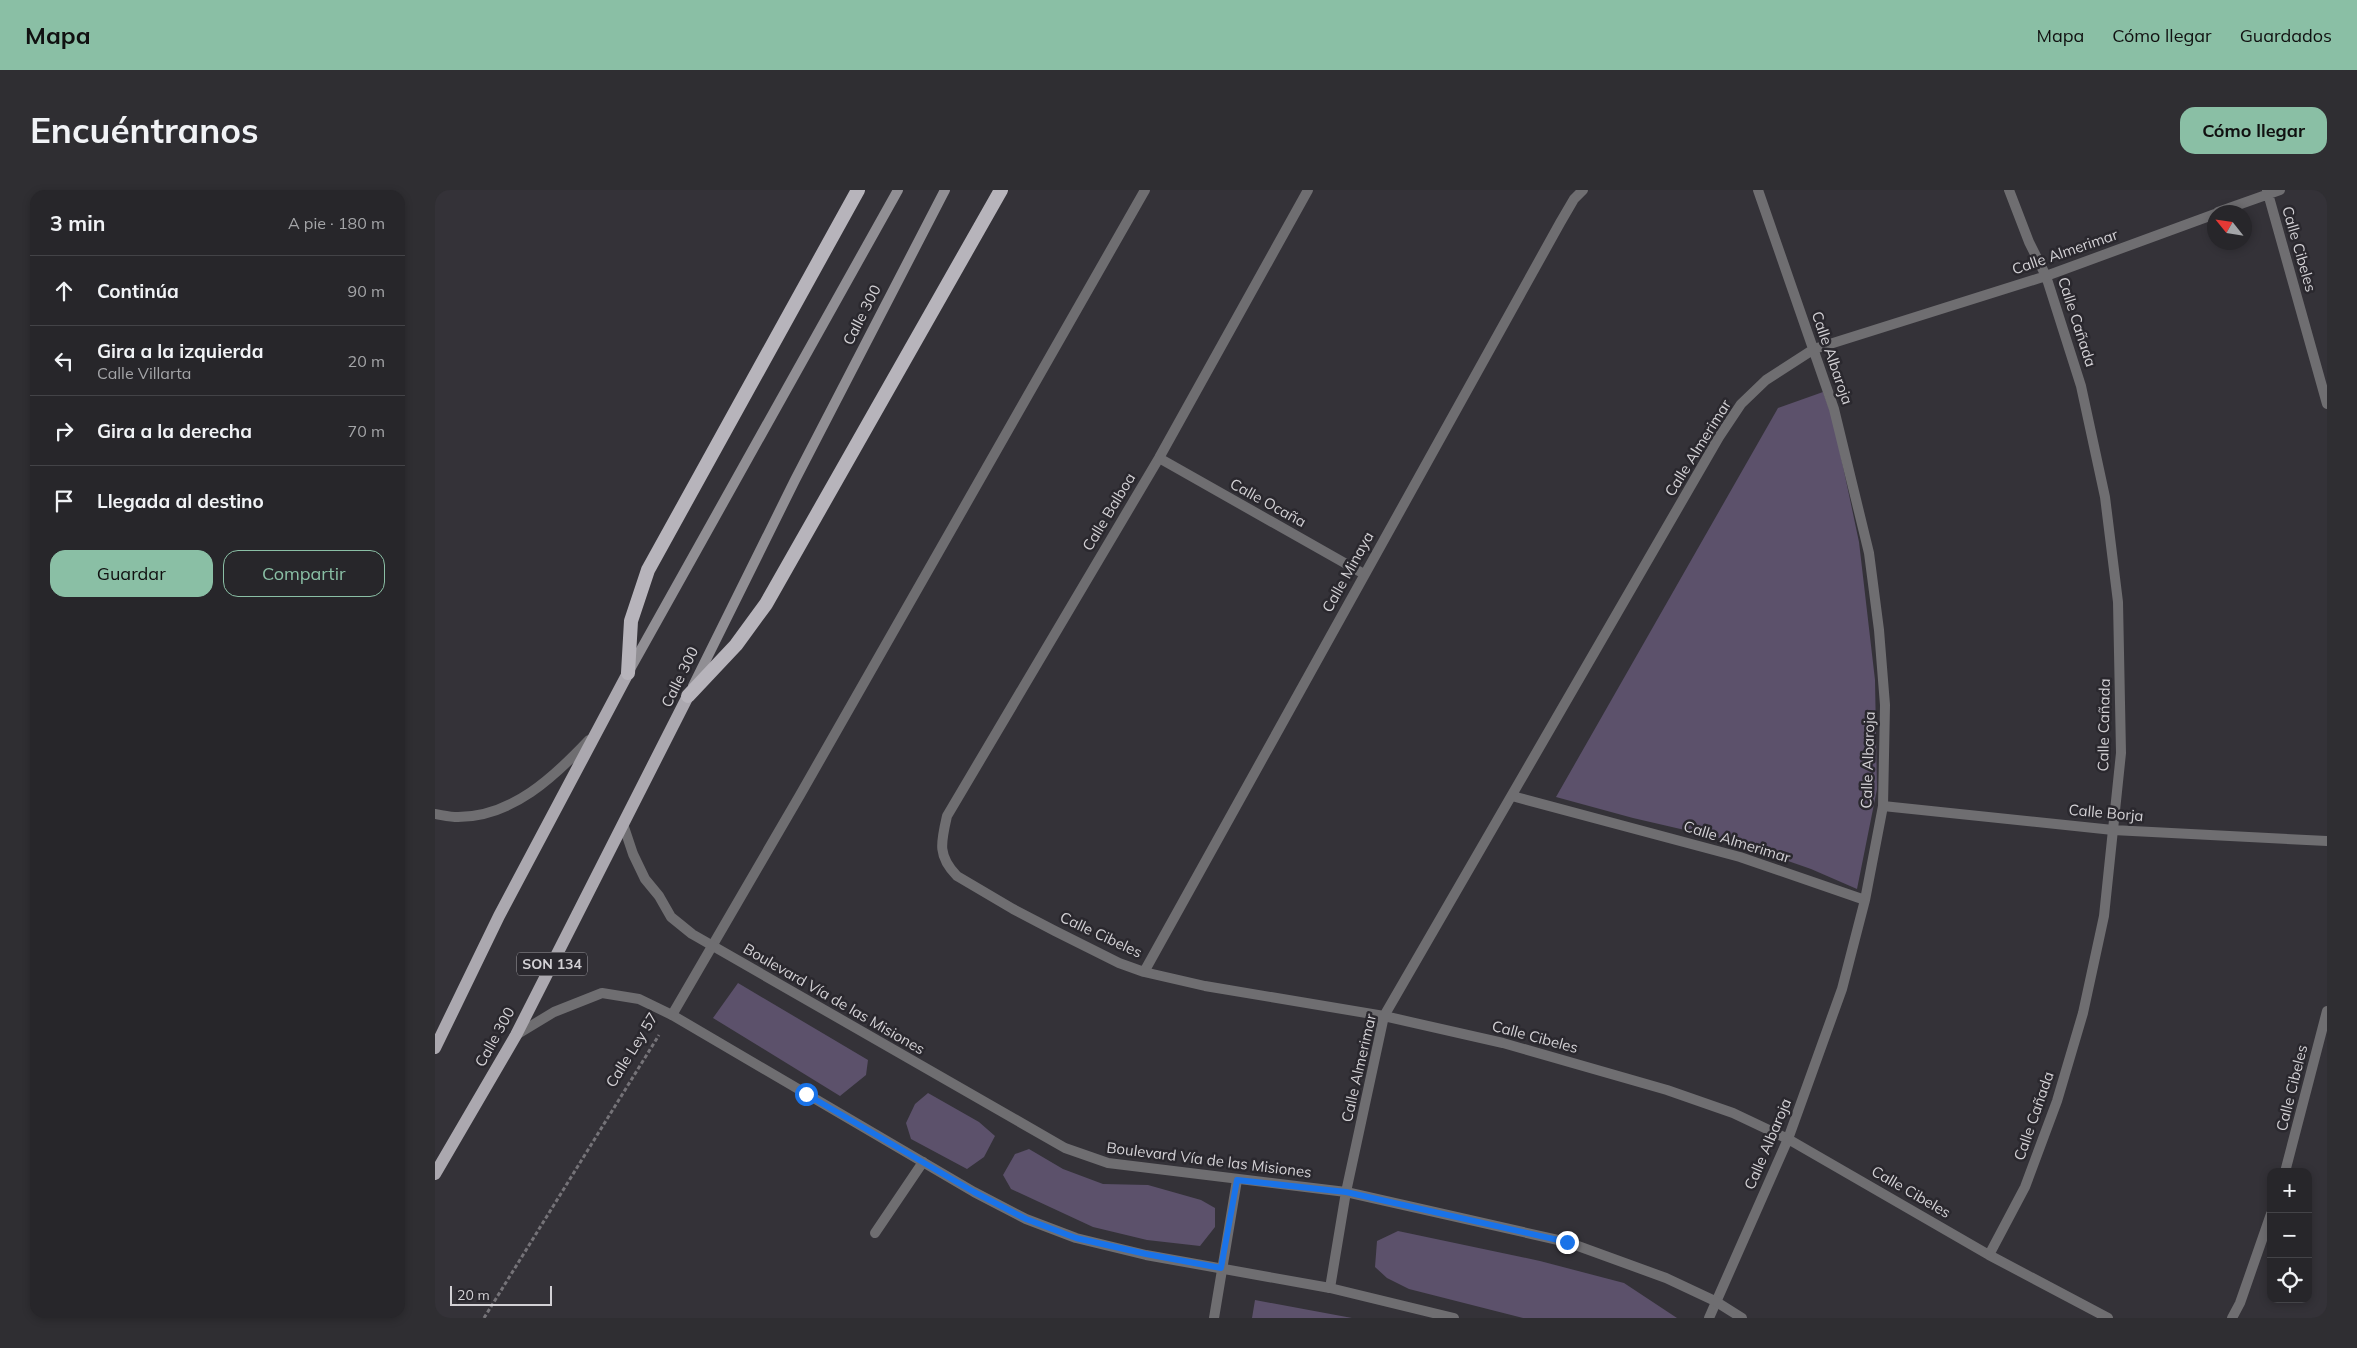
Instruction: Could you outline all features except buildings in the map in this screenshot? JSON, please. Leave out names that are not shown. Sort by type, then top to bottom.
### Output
[{"type":"highway","points":[[628,673],[631,621],[648,570],[858,190]]},
{"type":"highway","points":[[688,696],[736,644],[766,604],[1001,190]]},
{"type":"main road","name":"Calle 300","points":[[435,1048],[499,916],[594,736],[898,190]]},
{"type":"main road","name":"Calle 300","points":[[435,1174],[517,1034],[795,480],[945,190]]},
{"type":"street","name":"Calle Ley 57","points":[[672,1016],[711,946],[801,795],[1145,190]]},
{"type":"street","name":"Calle Balboa","points":[[942,848],[947,816],[1159,458],[1308,190]]},
{"type":"street","name":"Calle Minaya","points":[[1144,972],[1559,223],[1574,199],[1583,190]]},
{"type":"street","name":"Calle Albaroja","points":[[1709,1318],[1787,1139],[1842,990],[1865,900],[1883,806],[1885,705],[1879,630],[1869,553],[1834,409],[1758,190]]},
{"type":"street","name":"Calle Cañada","points":[[1989,1255],[2025,1187],[2057,1101],[2083,1014],[2104,916],[2121,753],[2117,592],[2105,497],[2081,386],[2046,276],[2029,242],[2009,190]]},
{"type":"street","points":[[2235,205],[2267,192],[2280,190]]},
{"type":"street","name":"Calle Cibeles","points":[[2267,192],[2327,404]]},
{"type":"street","name":"Calle Almerimar","points":[[1330,1288],[1346,1192],[1384,1016],[1719,438],[1741,404],[1766,380],[1814,349],[2046,276],[2207,217]]},
{"type":"street","name":"Calle Ocaña","points":[[1159,458],[1364,574]]},
{"type":"street","points":[[435,814],[458,817],[497,810],[529,795],[562,769],[594,736]]},
{"type":"street","name":"Calle Almerimar","points":[[1512,796],[1740,858],[1865,900]]},
{"type":"street","name":"Calle Borja","points":[[1883,806],[2113,830],[2327,841]]},
{"type":"street","name":"Boulevard Vía de las Misiones","points":[[623,824],[633,854],[645,879],[659,896],[671,917],[691,934],[1065,1148],[1108,1163],[1346,1192],[1567,1242],[1666,1278],[1715,1301],[1742,1318]]},
{"type":"street","name":"Calle Cibeles","points":[[942,848],[944,860],[957,876],[1030,918],[1111,959],[1144,972],[1205,986],[1384,1016],[1503,1043],[1667,1090],[1733,1113],[1787,1139],[1989,1255],[2108,1318]]},
{"type":"street","points":[[517,1034],[553,1012],[602,993],[639,999],[672,1016],[923,1162],[1026,1219],[1076,1238],[1146,1254],[1330,1288],[1454,1318]]},
{"type":"street","name":"Calle Cibeles","points":[[2286,1168],[2327,1011]]},
{"type":"street","points":[[875,1233],[923,1162]]},
{"type":"street","points":[[1214,1318],[1237,1180]]},
{"type":"street","points":[[2232,1318],[2240,1303],[2267,1225]]},
{"type":"path","name":"Calle Ley 57","points":[[484,1318],[672,1016]]},
{"type":"shaded area","points":[[1823,392],[1833,419],[1859,542],[1875,680],[1877,789],[1857,889],[1811,869],[1728,840],[1633,818],[1556,797],[1778,408]]},
{"type":"shaded area","points":[[738,983],[868,1060],[866,1075],[840,1096],[713,1018]]},
{"type":"shaded area","points":[[928,1093],[979,1122],[995,1136],[984,1157],[967,1169],[911,1139],[906,1123],[915,1104]]},
{"type":"shaded area","points":[[1029,1149],[1063,1169],[1103,1184],[1148,1185],[1201,1200],[1215,1208],[1215,1227],[1200,1246],[1147,1240],[1093,1227],[1011,1189],[1003,1175],[1015,1154]]},
{"type":"shaded area","points":[[1398,1231],[1540,1261],[1624,1283],[1677,1318],[1523,1318],[1409,1289],[1387,1278],[1375,1267],[1377,1241]]},
{"type":"shaded area","points":[[1255,1300],[1352,1318],[1252,1318]]},
{"type":"route","points":[[806,1094],[974,1192],[1026,1219],[1076,1238],[1146,1254],[1221,1268],[1237,1180],[1346,1192],[1567,1242]]}]
